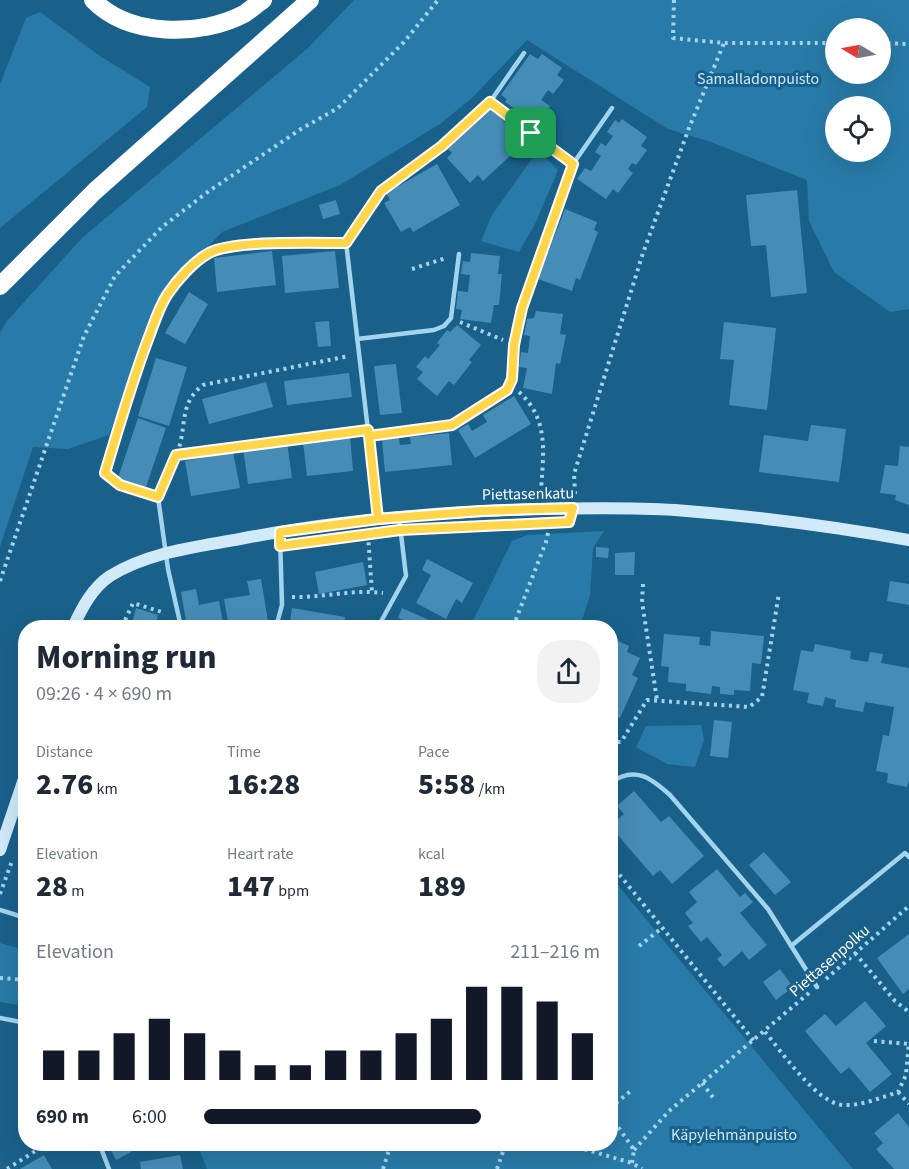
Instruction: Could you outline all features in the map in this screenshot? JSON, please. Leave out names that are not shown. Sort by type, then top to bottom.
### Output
[{"type":"highway","points":[[93,0],[123,20],[152,28],[186,30],[220,23],[244,14],[263,0]]},
{"type":"highway","points":[[0,286],[95,191],[309,0]]},
{"type":"street","name":"Piettasenkatu","points":[[77,620],[90,597],[109,577],[123,569],[167,554],[280,532],[378,519],[400,524],[481,511],[573,508],[673,510],[768,519],[909,540]]},
{"type":"street","points":[[0,850],[18,797]]},
{"type":"lane","points":[[378,519],[346,243],[381,191],[442,146],[490,102],[524,53]]},
{"type":"lane","points":[[368,433],[452,425],[507,390],[512,379],[514,345],[522,308],[573,164],[612,108]]},
{"type":"lane","points":[[357,339],[434,330],[444,326],[451,318],[459,254]]},
{"type":"lane","points":[[120,485],[158,497],[180,620]]},
{"type":"lane","points":[[382,620],[405,576],[400,524]]},
{"type":"lane","points":[[278,620],[282,605],[280,532]]},
{"type":"lane","points":[[618,777],[643,775],[670,795],[768,909],[817,987]]},
{"type":"lane","points":[[791,946],[905,853],[909,857]]},
{"type":"lane","points":[[0,910],[18,916]]},
{"type":"lane","points":[[0,1018],[18,1021]]},
{"type":"lane","points":[[102,1151],[109,1169]]},
{"type":"path","points":[[0,581],[84,336],[116,276],[162,226],[209,191],[301,129],[338,108],[404,42],[438,0]]},
{"type":"path","points":[[674,0],[673,38],[724,43],[825,43]]},
{"type":"path","points":[[539,524],[569,522],[575,491],[574,474],[643,253],[689,128],[724,43]]},
{"type":"path","points":[[891,43],[909,44]]},
{"type":"path","points":[[490,102],[573,164]]},
{"type":"path","points":[[120,485],[105,473],[132,381],[166,296],[191,267],[210,253],[228,248],[266,244],[346,243]]},
{"type":"path","points":[[412,269],[459,254]]},
{"type":"path","points":[[451,318],[514,345]]},
{"type":"path","points":[[158,497],[180,446],[186,406],[193,392],[203,385],[359,354]]},
{"type":"path","points":[[510,383],[526,398],[538,417],[544,437],[541,492]]},
{"type":"path","points":[[176,455],[368,433]]},
{"type":"path","points":[[516,620],[542,553],[550,523]]},
{"type":"path","points":[[357,536],[400,524]]},
{"type":"path","points":[[368,534],[372,592]]},
{"type":"path","points":[[643,584],[642,602],[657,700]]},
{"type":"path","points":[[281,597],[310,597],[366,591],[395,595]]},
{"type":"path","points":[[618,742],[621,742],[647,700],[749,707],[762,698],[779,593]]},
{"type":"path","points":[[125,620],[133,603],[179,616]]},
{"type":"path","points":[[618,873],[754,1041]]},
{"type":"path","name":"Piettasenpolku","points":[[634,1150],[669,1111],[765,1032],[909,906]]},
{"type":"path","points":[[639,946],[662,928]]},
{"type":"path","points":[[855,953],[895,1001],[909,1012]]},
{"type":"path","points":[[0,978],[18,979]]},
{"type":"path","points":[[765,1032],[817,1094],[829,1101],[843,1106],[898,1092]]},
{"type":"path","points":[[874,1041],[909,1043],[906,1075],[898,1092]]},
{"type":"path","points":[[702,1083],[715,1100]]},
{"type":"path","points":[[618,1101],[633,1089]]},
{"type":"path","points":[[898,1092],[909,1104]]},
{"type":"path","points":[[618,1127],[634,1150],[632,1163]]},
{"type":"path","points":[[7,1169],[35,1151]]},
{"type":"path","points":[[383,1169],[389,1151]]},
{"type":"path","points":[[497,1169],[503,1151]]},
{"type":"path","points":[[591,1151],[632,1163],[642,1169]]},
{"type":"green space","name":"Samalladonpuisto","points":[[354,0],[909,0],[909,309],[890,312],[834,272],[809,221],[807,180],[711,142],[668,129],[527,40],[472,98],[440,124],[340,185],[222,232],[162,294],[109,435],[68,449],[33,447],[0,547],[0,333],[7,321],[82,238],[308,48]]},
{"type":"green space","points":[[40,12],[100,56],[150,87],[147,107],[0,228],[0,84],[26,18]]},
{"type":"green space","points":[[538,150],[558,170],[535,224],[519,252],[481,241],[492,215]]},
{"type":"green space","points":[[604,531],[593,548],[590,595],[582,620],[473,620],[512,541],[527,535]]},
{"type":"green space","points":[[701,725],[704,740],[695,767],[667,764],[636,747],[646,726]]},
{"type":"green space","name":"Käpylehmänpuisto","points":[[618,885],[853,1169],[207,1169],[200,1151],[618,1151]]},
{"type":"green space","points":[[0,943],[18,948],[18,1005],[0,1002]]},
{"type":"building","points":[[530,54],[538,59],[542,54],[562,68],[557,75],[564,80],[553,94],[548,90],[541,100],[550,106],[540,119],[536,116],[532,120],[505,102],[507,99],[501,95]]},
{"type":"building","points":[[492,108],[524,143],[483,181],[478,175],[470,183],[447,158],[452,153],[448,149]]},
{"type":"building","points":[[622,119],[647,137],[641,146],[647,150],[636,165],[632,163],[628,169],[633,173],[618,193],[613,189],[606,199],[577,179],[585,168],[591,171],[601,156],[595,152],[601,143],[606,146],[613,136],[607,132],[615,120],[619,123]]},
{"type":"building","points":[[437,164],[460,205],[413,232],[410,227],[401,232],[384,203],[390,200],[386,193]]},
{"type":"building","points":[[797,190],[807,293],[771,297],[766,245],[751,246],[746,195]]},
{"type":"building","points":[[336,200],[340,214],[323,219],[319,205]]},
{"type":"building","points":[[565,209],[597,222],[594,230],[598,232],[580,280],[576,278],[572,291],[538,279]]},
{"type":"building","points":[[272,251],[276,285],[217,292],[214,258]]},
{"type":"building","points":[[335,251],[339,288],[285,293],[282,256]]},
{"type":"building","points":[[471,253],[500,256],[498,274],[502,274],[499,305],[494,305],[491,323],[460,319],[462,310],[456,309],[458,291],[468,292],[470,275],[461,274],[463,261],[470,262]]},
{"type":"building","points":[[189,292],[208,304],[185,344],[165,333]]},
{"type":"building","points":[[536,311],[563,314],[560,334],[566,335],[560,364],[556,363],[552,394],[523,388],[527,368],[519,367],[521,352],[528,353],[530,336],[524,335],[527,319],[534,318]]},
{"type":"building","points":[[329,321],[331,346],[318,347],[315,322]]},
{"type":"building","points":[[724,322],[776,328],[767,410],[729,405],[734,360],[720,359]]},
{"type":"building","points":[[457,325],[481,345],[469,360],[472,362],[454,385],[449,381],[437,396],[417,379],[423,372],[416,367],[425,356],[428,359],[440,345],[437,343],[447,330],[450,332]]},
{"type":"building","points":[[156,358],[187,367],[169,426],[138,416]]},
{"type":"building","points":[[396,364],[402,413],[380,415],[374,366]]},
{"type":"building","points":[[349,373],[352,397],[287,405],[284,381]]},
{"type":"building","points":[[266,382],[273,407],[209,424],[202,399]]},
{"type":"building","points":[[514,396],[531,424],[475,458],[458,430],[468,424],[472,431],[487,422],[483,415]]},
{"type":"building","points":[[138,418],[166,428],[146,487],[118,478]]},
{"type":"building","points":[[811,425],[846,429],[839,482],[759,472],[764,435],[808,441]]},
{"type":"building","points":[[449,433],[452,465],[385,472],[382,440],[399,438],[400,445],[411,444],[410,437]]},
{"type":"building","points":[[350,436],[353,471],[307,476],[303,442]]},
{"type":"building","points":[[287,442],[292,478],[248,484],[243,448]]},
{"type":"building","points":[[900,446],[909,447],[909,505],[895,500],[896,495],[880,493],[885,465],[898,466]]},
{"type":"building","points":[[233,452],[240,488],[191,496],[185,461]]},
{"type":"building","points":[[596,547],[609,548],[608,558],[596,557]]},
{"type":"building","points":[[635,552],[634,575],[615,575],[615,553]]},
{"type":"building","points":[[427,559],[473,583],[462,603],[456,599],[446,619],[416,603],[431,575],[422,570]]},
{"type":"building","points":[[363,562],[367,585],[319,594],[315,572]]},
{"type":"building","points":[[261,579],[268,620],[228,620],[224,599],[250,595],[247,581]]},
{"type":"building","points":[[890,581],[909,584],[909,605],[887,601]]},
{"type":"building","points":[[196,589],[199,605],[219,601],[223,620],[186,620],[181,592]]},
{"type":"building","points":[[136,608],[158,615],[157,620],[133,620]]},
{"type":"building","points":[[292,608],[345,617],[345,620],[290,620]]},
{"type":"building","points":[[402,608],[429,620],[402,620],[398,618]]},
{"type":"building","points":[[711,631],[764,636],[761,664],[752,663],[750,691],[734,690],[734,695],[720,694],[720,687],[712,686],[711,694],[686,691],[686,684],[668,682],[669,667],[661,666],[664,634],[700,637],[699,645],[710,646]]},
{"type":"building","points":[[618,641],[629,646],[627,652],[640,658],[632,675],[638,678],[620,718],[618,717]]},
{"type":"building","points":[[815,644],[851,651],[850,659],[868,662],[870,652],[883,654],[881,663],[909,668],[909,780],[907,787],[887,783],[888,773],[876,771],[883,735],[889,736],[894,707],[865,702],[863,712],[835,707],[836,700],[825,697],[823,706],[807,703],[809,693],[793,690],[801,650],[813,652]]},
{"type":"building","points":[[714,720],[732,722],[728,758],[710,756]]},
{"type":"building","points":[[634,791],[661,822],[669,816],[704,856],[672,884],[660,870],[653,876],[618,835],[618,819],[624,814],[618,805]]},
{"type":"building","points":[[764,852],[791,882],[775,895],[749,865]]},
{"type":"building","points":[[717,869],[740,897],[745,893],[753,902],[740,913],[767,945],[749,960],[742,951],[724,967],[717,959],[722,955],[707,937],[701,942],[688,926],[693,923],[685,913],[697,902],[689,892]]},
{"type":"building","points":[[909,934],[909,989],[903,994],[877,958]]},
{"type":"building","points":[[780,969],[793,987],[776,1000],[763,982]]},
{"type":"building","points":[[865,1001],[886,1026],[866,1043],[892,1074],[870,1092],[849,1067],[841,1074],[805,1031],[825,1014],[836,1026]]},
{"type":"building","points":[[898,1113],[909,1127],[909,1169],[894,1169],[876,1149],[883,1143],[874,1133]]},
{"type":"building","points":[[112,1151],[131,1151],[131,1152],[116,1160]]},
{"type":"building","points":[[44,1155],[52,1169],[20,1169]]},
{"type":"building","points":[[180,1155],[183,1169],[141,1169],[140,1162]]},
{"type":"route","points":[[531,133],[490,102],[442,146],[381,191],[346,243],[266,244],[228,248],[210,253],[191,267],[166,296],[152,327],[132,381],[105,473],[120,485],[158,497],[176,455],[368,430],[369,436],[378,519],[280,532],[280,546],[400,530],[569,522],[573,508],[481,511],[378,519],[376,502],[369,436],[452,425],[507,390],[512,379],[514,345],[522,308],[573,164],[531,133]]}]
